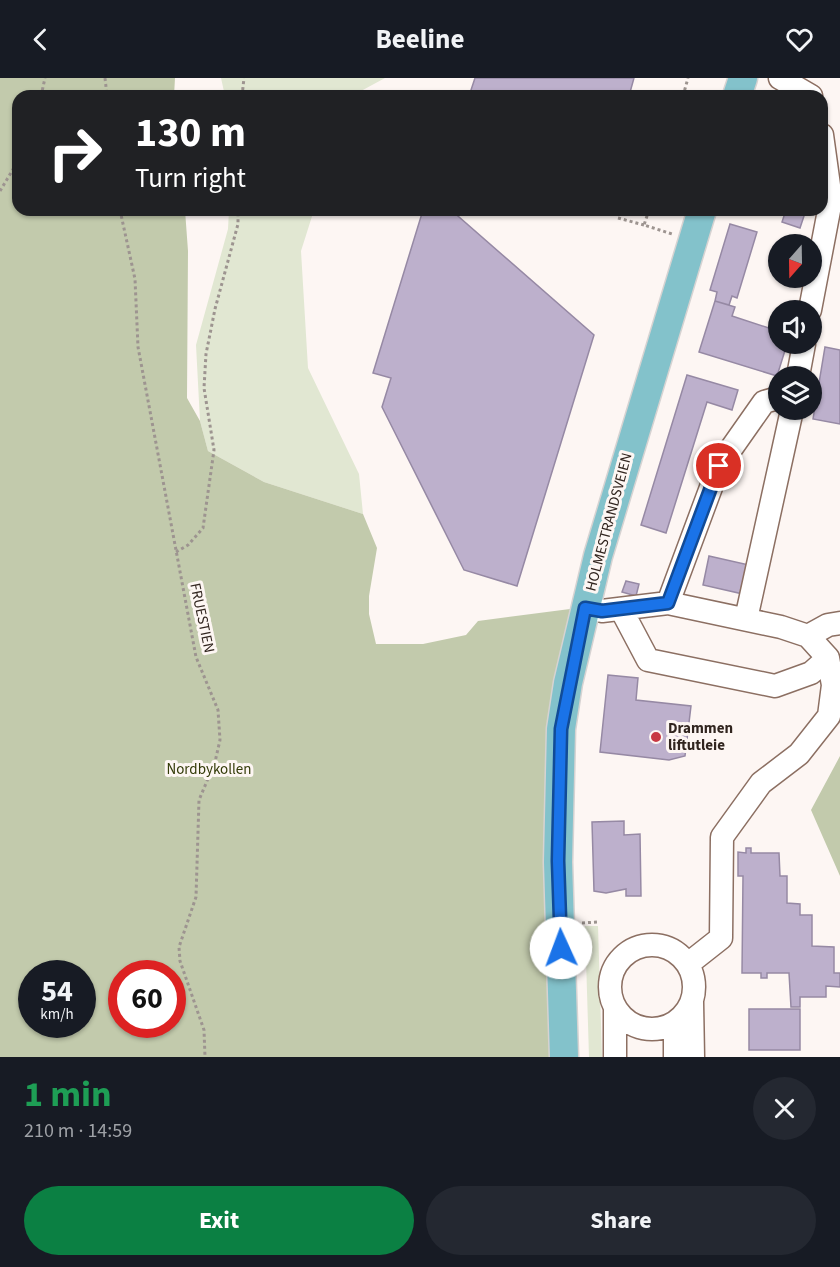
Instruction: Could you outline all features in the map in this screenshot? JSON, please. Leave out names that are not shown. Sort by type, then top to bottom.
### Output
[{"type":"main road","name":"HOLMESTRANDSVEIEN","points":[[564,1057],[558,861],[561,729],[585,608],[637,421],[700,216]]},
{"type":"lane","points":[[813,300],[836,208],[828,166]]},
{"type":"lane","points":[[668,603],[719,466],[764,402],[768,401]]},
{"type":"lane","points":[[746,619],[790,420]]},
{"type":"lane","points":[[585,608],[602,611],[668,603],[746,619],[808,636],[828,658],[833,685],[829,716],[799,754],[761,783],[722,837],[721,938],[688,964]]},
{"type":"lane","points":[[621,609],[648,660],[775,686],[811,673],[828,658]]},
{"type":"lane","points":[[808,636],[828,625],[840,623]]},
{"type":"lane","points":[[625,1057],[619,1013],[610,993],[610,978],[615,965],[625,954],[638,946],[653,944],[673,950],[688,964],[693,976],[695,989],[683,1014],[675,1057]]},
{"type":"lane","points":[[619,1013],[637,1027],[650,1029],[683,1014]]},
{"type":"lane","points":[[615,1057],[619,1013]]},
{"type":"lane","points":[[683,1014],[693,1057]]},
{"type":"lane","points":[[683,1014],[684,1057]]},
{"type":"path","points":[[0,191],[12,171]]},
{"type":"path","name":"FRUESTIEN","points":[[121,216],[135,279],[138,347],[196,657],[218,710],[220,740],[215,762],[199,800],[196,897],[179,947],[180,961],[204,1030],[205,1057]]},
{"type":"path","points":[[176,552],[188,545],[203,528],[214,450],[204,388],[206,354],[215,309],[238,224],[238,216]]},
{"type":"path","points":[[644,225],[647,216]]},
{"type":"path","points":[[618,218],[693,240]]},
{"type":"path","points":[[580,923],[597,922]]},
{"type":"green space","name":"Nordbykollen","points":[[0,78],[175,78],[174,90],[12,90],[12,216],[185,216],[188,251],[187,398],[200,421],[208,451],[264,482],[363,514],[377,548],[369,596],[369,614],[376,644],[423,644],[466,635],[478,621],[570,609],[557,678],[552,1057],[0,1057]]},
{"type":"green space","points":[[221,78],[385,78],[363,90],[224,90]]},
{"type":"green space","points":[[229,216],[312,216],[301,251],[308,368],[359,474],[363,514],[264,482],[208,451],[200,421],[196,345],[228,229]]},
{"type":"green space","points":[[840,756],[840,876],[811,810]]},
{"type":"green space","points":[[585,926],[598,926],[602,1057],[589,1057]]},
{"type":"building","points":[[475,78],[634,78],[631,90],[471,90]]},
{"type":"building","points":[[421,216],[458,216],[594,335],[517,586],[464,570],[382,407],[391,378],[373,373]]},
{"type":"building","points":[[784,216],[804,216],[800,228],[782,222]]},
{"type":"building","points":[[730,224],[757,232],[737,298],[732,296],[729,305],[715,301],[717,292],[710,290]]},
{"type":"building","points":[[715,301],[735,307],[732,316],[768,328],[768,354],[784,354],[780,366],[768,366],[768,373],[699,352]]},
{"type":"building","points":[[825,347],[840,350],[840,424],[818,420],[822,420],[822,366]]},
{"type":"building","points":[[687,375],[738,390],[732,410],[707,402],[666,533],[641,525]]},
{"type":"building","points":[[709,556],[749,565],[743,594],[703,585]]},
{"type":"building","points":[[626,581],[639,584],[636,596],[622,592]]},
{"type":"building","points":[[608,675],[638,678],[636,700],[691,706],[685,756],[669,760],[600,752]]},
{"type":"building","points":[[624,821],[624,835],[640,834],[641,896],[626,896],[626,889],[606,893],[594,891],[592,822]]},
{"type":"building","points":[[746,848],[751,848],[751,853],[779,853],[780,876],[787,876],[787,903],[800,904],[800,915],[812,915],[812,946],[834,947],[834,973],[840,973],[840,987],[826,986],[826,997],[800,997],[800,1007],[791,1007],[789,973],[767,973],[767,978],[761,978],[761,973],[742,973],[743,876],[738,876],[738,852],[746,853]]},
{"type":"building","points":[[749,1009],[800,1009],[800,1050],[749,1050]]},
{"type":"place","name":"Drammen liftutleie","points":[[656,737]]},
{"type":"route","points":[[561,948],[558,861],[561,729],[568,683],[585,608],[602,611],[668,603],[719,466]]}]
